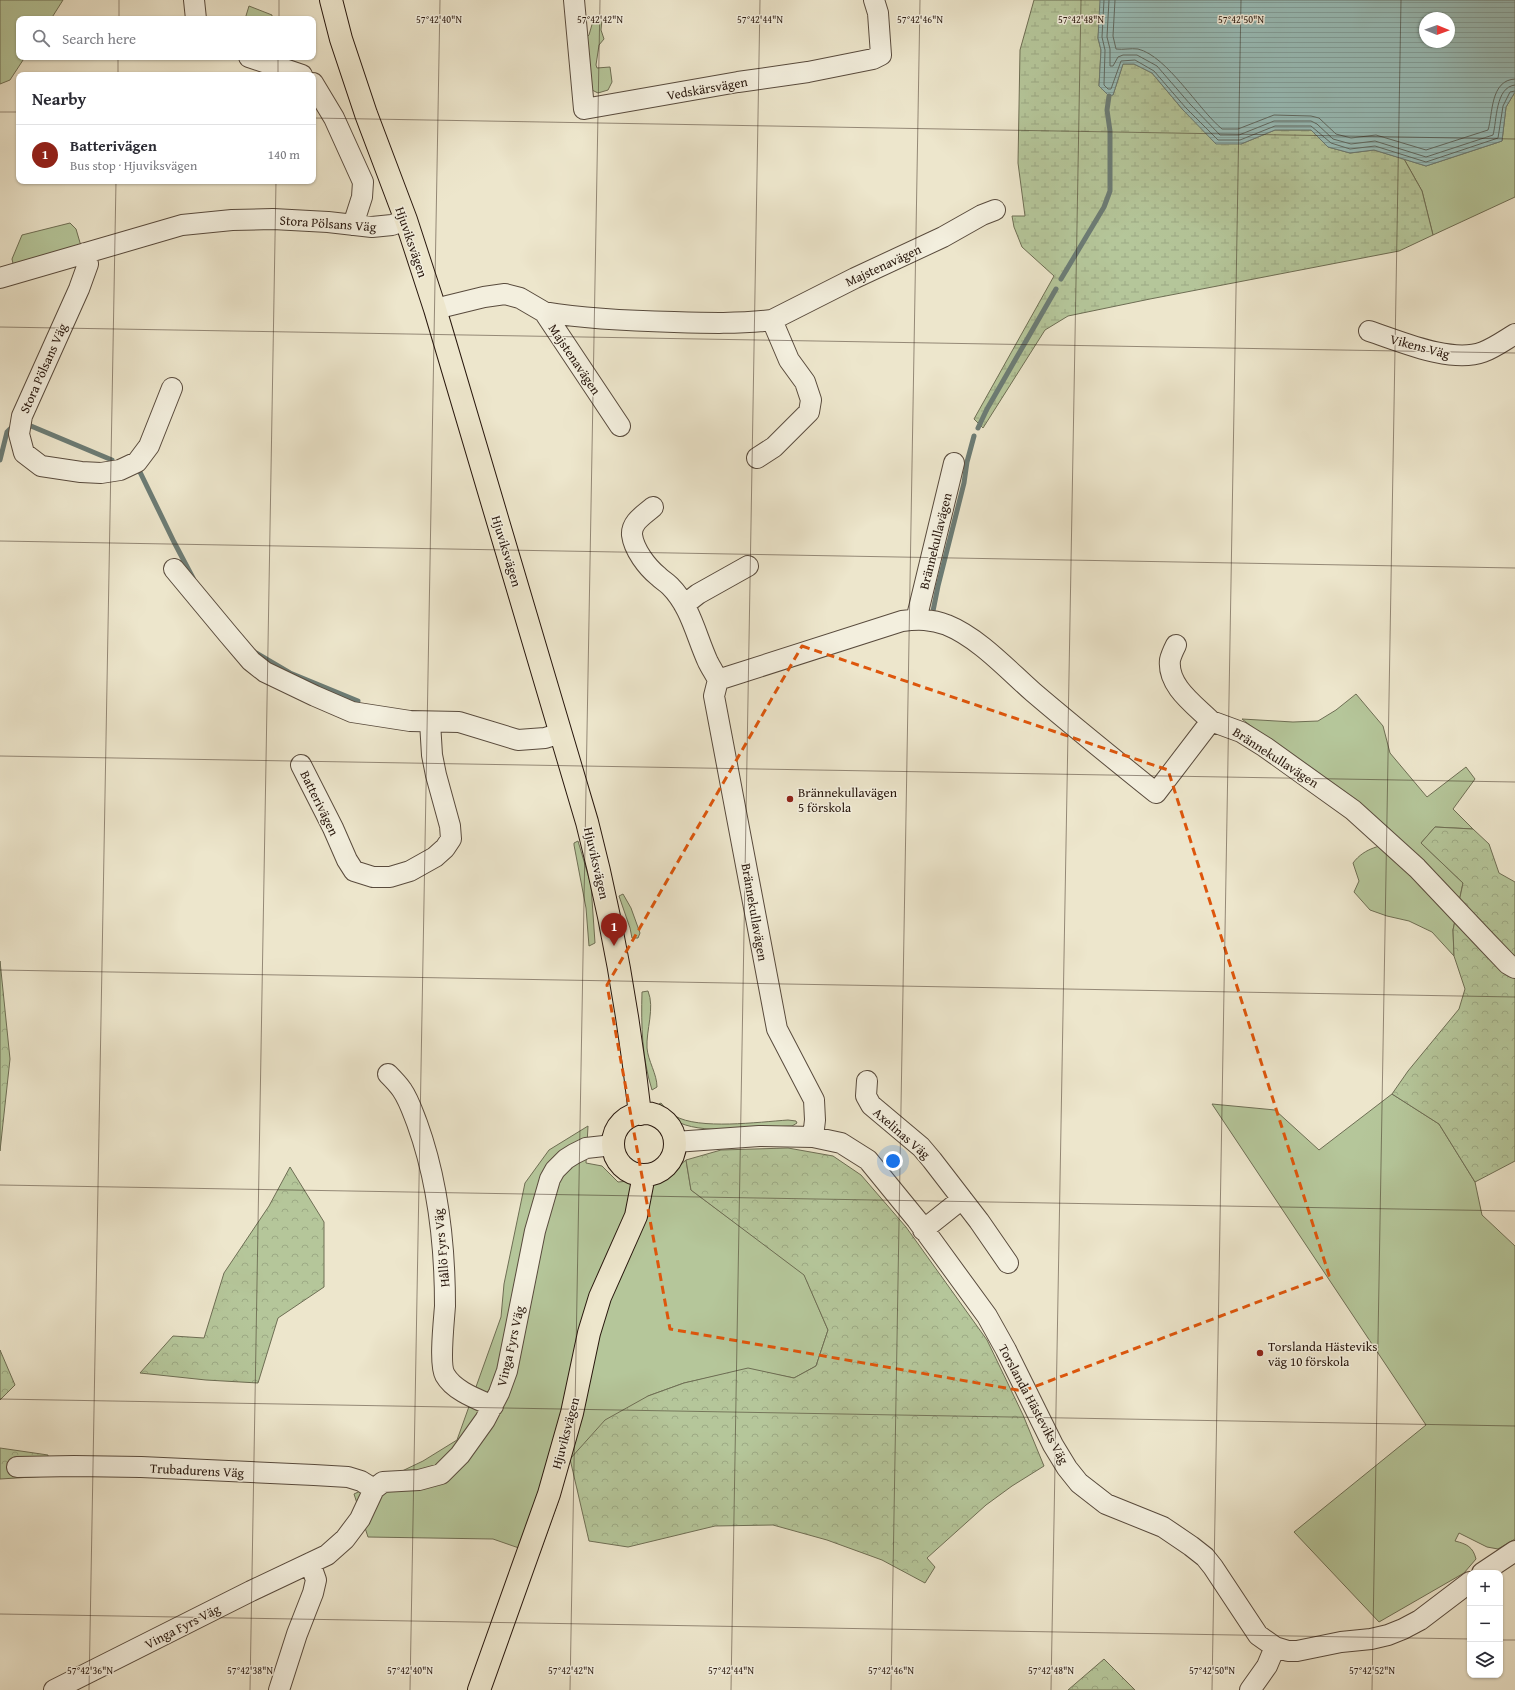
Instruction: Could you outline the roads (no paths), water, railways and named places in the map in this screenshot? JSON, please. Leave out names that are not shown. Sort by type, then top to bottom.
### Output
[{"type":"main road","name":"Hjuviksvägen","points":[[330,0],[341,39],[366,114],[406,220],[435,309],[587,822],[607,905],[630,1032],[640,1114]]},
{"type":"main road","points":[[640,1114],[655,1115],[664,1120],[670,1128],[675,1142],[673,1154],[667,1165],[656,1173],[644,1175],[634,1174],[625,1168],[618,1160],[613,1145],[615,1134],[621,1124],[629,1117],[640,1114]]},
{"type":"main road","name":"Hjuviksvägen","points":[[479,1690],[549,1494],[572,1413],[589,1333],[600,1297],[636,1216],[644,1175]]},
{"type":"street","points":[[194,0],[196,16]]},
{"type":"street","name":"Vedskärsvägen","points":[[574,0],[584,110],[738,82],[808,72],[873,59],[882,55],[878,13],[874,0]]},
{"type":"street","points":[[258,60],[293,72]]},
{"type":"street","points":[[316,88],[334,118],[363,182],[362,197],[353,225]]},
{"type":"street","name":"Majstenavägen","points":[[435,309],[484,297],[505,294],[520,298],[544,312],[579,318],[622,321],[699,323],[754,323],[772,320],[855,278],[943,237],[982,215],[995,210]]},
{"type":"street","name":"Stora Pölsans Väg","points":[[0,278],[182,225],[232,220],[273,219],[382,227],[406,220]]},
{"type":"street","name":"Stora Pölsans Väg","points":[[85,254],[88,264],[79,289],[22,416],[19,434],[24,453],[41,466],[81,472],[101,473],[120,470],[137,462],[149,446],[172,388]]},
{"type":"street","name":"Majstenavägen","points":[[544,312],[620,426]]},
{"type":"street","points":[[757,458],[774,447],[809,412],[811,400],[805,382],[789,360],[772,320]]},
{"type":"street","name":"Vikens Väg","points":[[1369,332],[1449,355],[1471,355],[1482,352],[1515,334]]},
{"type":"street","name":"Brännekullavägen","points":[[918,619],[918,612],[954,463]]},
{"type":"street","points":[[653,507],[635,523],[632,536],[641,556],[657,575],[670,586],[684,605],[694,624],[708,661],[718,680],[902,621],[918,619],[932,620],[948,626],[965,636],[992,656],[1072,725],[1156,793],[1211,721],[1180,689],[1172,676],[1170,659],[1176,645]]},
{"type":"street","points":[[684,605],[698,594],[748,566]]},
{"type":"street","points":[[174,569],[251,660],[265,672],[314,696],[352,712],[410,721],[448,721],[468,724],[503,737],[518,740],[545,738],[561,733]]},
{"type":"street","name":"Brännekullavägen","points":[[718,680],[714,696],[735,802],[770,997],[777,1029],[814,1100],[815,1120],[813,1137]]},
{"type":"street","name":"Brännekullavägen","points":[[1211,721],[1241,732],[1265,747],[1353,810],[1417,868],[1508,964],[1515,968]]},
{"type":"street","name":"Batterivägen","points":[[301,765],[333,828],[347,860],[354,871],[373,877],[390,877],[410,871],[435,857],[445,848],[451,839],[450,826],[439,789],[432,755],[430,722]]},
{"type":"street","name":"Hållö Fyrs Väg","points":[[388,1074],[403,1091],[413,1112],[424,1142],[436,1199],[442,1242],[445,1280],[444,1374],[450,1382],[460,1389],[493,1406]]},
{"type":"street","name":"Axelinas Väg","points":[[867,1081],[866,1096],[871,1105],[921,1147],[962,1199],[1008,1263]]},
{"type":"street","name":"Torslanda Hästeviks Väg","points":[[675,1142],[759,1136],[813,1137],[841,1143],[868,1160],[892,1188],[987,1316],[1053,1445],[1067,1468],[1079,1483],[1106,1504],[1163,1527],[1205,1557],[1258,1634],[1275,1647],[1288,1651],[1297,1651],[1388,1635],[1420,1620],[1467,1584]]},
{"type":"street","name":"Vinga Fyrs Väg","points":[[54,1690],[251,1590],[327,1555],[345,1539],[360,1519],[374,1489],[383,1482],[419,1480],[442,1474],[474,1437],[493,1406],[507,1371],[535,1231],[550,1179],[555,1170],[566,1159],[574,1154],[586,1148],[613,1145]]},
{"type":"street","points":[[923,1230],[962,1199]]},
{"type":"street","name":"Trubadurens Väg","points":[[17,1467],[141,1467],[348,1477],[361,1481],[374,1489]]},
{"type":"street","points":[[1486,1570],[1515,1551]]},
{"type":"street","points":[[279,1690],[297,1634],[313,1593],[316,1580],[310,1562]]},
{"type":"street","points":[[1250,1690],[1267,1666],[1275,1647]]},
{"type":"water","points":[[1100,0],[1515,0],[1515,92],[1506,107],[1502,141],[1426,166],[1374,150],[1350,153],[1328,147],[1311,130],[1275,130],[1241,144],[1216,144],[1183,110],[1152,73],[1134,64],[1123,64],[1113,95],[1109,96],[1099,86],[1101,50],[1098,38]]},
{"type":"waterway","points":[[1061,279],[1104,207],[1110,191],[1110,131],[1107,110],[1109,96]]},
{"type":"waterway","points":[[978,428],[987,409],[1056,289]]},
{"type":"waterway","points":[[31,426],[112,460]]},
{"type":"waterway","points":[[0,460],[7,432],[10,429]]},
{"type":"waterway","points":[[933,611],[974,436]]},
{"type":"waterway","points":[[139,470],[193,578]]},
{"type":"waterway","points":[[256,653],[290,673],[358,701]]},
{"type":"place","name":"Brännekullavägen 5 förskola","points":[[790,799]]},
{"type":"place","name":"Batterivägen","points":[[614,946]]},
{"type":"place","name":"Torslanda Hästeviks väg 10 förskola","points":[[1260,1353]]}]
